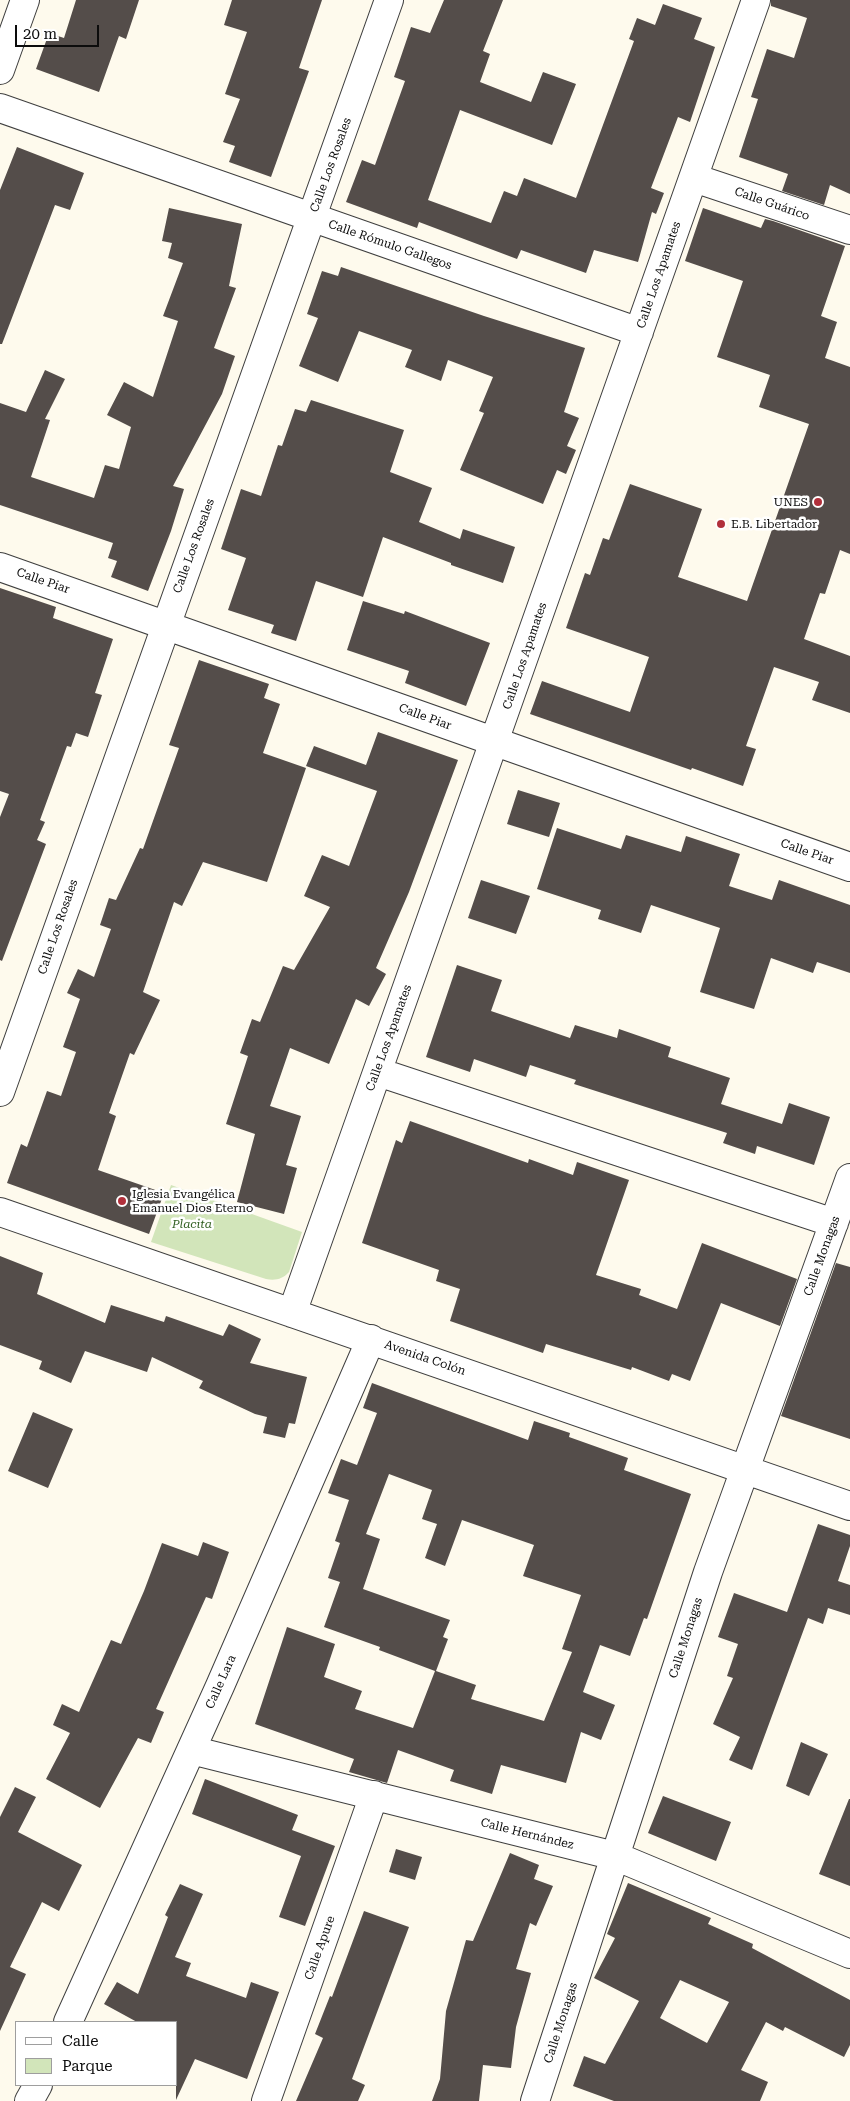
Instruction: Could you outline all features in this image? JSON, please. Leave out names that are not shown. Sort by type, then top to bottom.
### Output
[{"type":"street","points":[[0,70],[25,0]]},
{"type":"street","name":"Calle Los Rosales","points":[[0,1092],[389,0]]},
{"type":"street","name":"Calle Los Apamates","points":[[292,1312],[756,0]]},
{"type":"street","name":"Calle Rómulo Gallegos","points":[[0,108],[639,332]]},
{"type":"street","name":"Calle Guárico","points":[[694,178],[850,230]]},
{"type":"street","name":"Calle Piar","points":[[0,566],[850,867]]},
{"type":"street","points":[[378,1072],[834,1223]]},
{"type":"street","name":"Calle Monagas","points":[[535,2101],[708,1572],[850,1178]]},
{"type":"street","name":"Avenida Colón","points":[[0,1212],[850,1506]]},
{"type":"street","name":"Calle Lara","points":[[68,2021],[191,1750],[371,1339]]},
{"type":"street","name":"Calle Hernández","points":[[191,1750],[615,1856],[850,1954]]},
{"type":"street","name":"Calle Apure","points":[[266,2101],[374,1796]]},
{"type":"street","points":[[29,2101],[37,2086]]},
{"type":"green space","name":"Placita","points":[[171,1185],[302,1232],[289,1272],[279,1279],[266,1279],[151,1242]]},
{"type":"building","points":[[76,0],[139,0],[126,39],[119,36],[99,92],[36,69],[49,33],[64,38]]},
{"type":"building","points":[[232,0],[322,0],[299,68],[309,71],[271,177],[229,162],[235,146],[223,142],[240,99],[225,94],[247,32],[224,25]]},
{"type":"building","points":[[444,0],[503,0],[483,51],[490,54],[480,82],[531,102],[543,72],[576,84],[552,145],[460,110],[428,200],[491,223],[504,191],[517,196],[524,178],[576,198],[634,41],[629,39],[637,18],[655,25],[663,4],[702,18],[694,39],[715,47],[690,122],[678,117],[651,188],[664,193],[656,214],[652,212],[638,262],[594,250],[586,273],[521,250],[517,259],[419,222],[417,228],[346,202],[362,160],[375,165],[405,81],[394,77],[411,27],[430,33]]},
{"type":"building","points":[[771,0],[850,0],[850,194],[830,185],[824,205],[782,191],[788,174],[739,157],[758,99],[751,97],[767,49],[794,58],[807,18],[771,6]]},
{"type":"building","points":[[17,147],[84,173],[70,210],[55,205],[2,344],[0,344],[0,190]]},
{"type":"building","points":[[169,208],[242,224],[229,286],[236,288],[214,348],[235,356],[222,394],[173,486],[184,489],[171,531],[148,591],[111,577],[117,561],[108,558],[113,543],[0,505],[0,403],[26,412],[45,370],[65,379],[45,419],[50,420],[31,477],[94,498],[105,465],[119,469],[131,427],[107,415],[124,382],[153,397],[178,321],[163,316],[183,263],[168,258],[172,243],[162,241]]},
{"type":"building","points":[[703,208],[761,228],[765,219],[773,221],[845,246],[821,316],[837,322],[825,358],[850,367],[850,554],[840,550],[825,594],[820,593],[804,639],[850,656],[850,713],[812,700],[819,682],[774,667],[746,746],[756,749],[743,786],[530,714],[542,681],[630,712],[649,657],[566,628],[585,573],[590,575],[603,538],[609,540],[630,484],[702,509],[678,577],[747,601],[809,424],[759,407],[770,375],[717,357],[743,281],[685,261]]},
{"type":"building","points":[[341,267],[585,348],[564,412],[579,418],[567,446],[576,450],[566,474],[557,470],[543,504],[460,470],[484,413],[479,411],[493,377],[448,360],[441,381],[405,367],[412,350],[359,331],[338,382],[299,366],[318,318],[307,314],[322,271],[338,276]]},
{"type":"building","points":[[311,400],[404,430],[390,472],[432,488],[419,522],[460,539],[463,529],[515,547],[503,583],[451,565],[451,563],[383,537],[363,597],[316,581],[296,641],[271,633],[274,625],[228,610],[246,558],[221,549],[241,489],[261,496],[278,445],[282,446],[295,409],[306,412]]},
{"type":"building","points":[[0,588],[56,607],[53,618],[113,639],[95,693],[102,695],[88,737],[76,733],[71,747],[67,746],[40,820],[45,822],[37,840],[46,844],[2,961],[0,960],[0,817],[9,794],[0,791]]},
{"type":"building","points":[[363,601],[404,614],[405,611],[490,643],[466,706],[405,683],[409,671],[347,650]]},
{"type":"building","points":[[199,660],[269,684],[264,698],[280,704],[263,753],[306,768],[267,882],[203,862],[182,906],[174,902],[143,992],[160,1000],[134,1055],[130,1053],[109,1113],[116,1116],[98,1170],[164,1193],[149,1234],[7,1183],[21,1144],[27,1147],[47,1091],[61,1096],[76,1052],[63,1047],[80,999],[67,993],[78,969],[94,977],[111,929],[100,925],[109,898],[116,900],[140,848],[143,849],[179,748],[169,745]]},
{"type":"building","points":[[378,732],[458,760],[409,892],[376,968],[386,974],[369,1006],[356,999],[329,1064],[290,1048],[270,1106],[301,1116],[286,1165],[297,1168],[284,1214],[237,1202],[255,1134],[226,1124],[248,1056],[240,1053],[252,1019],[260,1022],[283,966],[294,970],[330,907],[304,896],[322,855],[349,866],[377,791],[306,766],[314,746],[366,765]]},
{"type":"building","points":[[518,790],[560,803],[549,837],[507,824]]},
{"type":"building","points":[[557,828],[621,849],[626,835],[681,852],[686,836],[740,854],[729,886],[772,900],[779,880],[850,905],[850,973],[817,962],[813,973],[771,958],[754,1009],[700,992],[720,928],[651,905],[641,933],[598,919],[601,910],[537,889]]},
{"type":"building","points":[[481,880],[530,896],[516,934],[468,918]]},
{"type":"building","points":[[457,965],[502,980],[491,1011],[570,1038],[575,1025],[617,1038],[619,1029],[671,1047],[668,1057],[730,1078],[721,1104],[782,1124],[789,1103],[830,1117],[814,1165],[757,1146],[755,1154],[723,1143],[727,1133],[574,1084],[576,1080],[530,1065],[526,1077],[474,1059],[470,1072],[426,1057]]},
{"type":"building","points":[[410,1121],[528,1163],[529,1159],[573,1175],[577,1162],[629,1180],[596,1275],[641,1289],[639,1295],[677,1309],[702,1243],[797,1279],[780,1326],[721,1303],[690,1381],[672,1374],[669,1381],[632,1367],[631,1370],[546,1344],[543,1353],[450,1321],[460,1289],[436,1281],[439,1270],[362,1243],[396,1140],[402,1143]]},
{"type":"building","points":[[0,1256],[43,1273],[37,1294],[105,1323],[111,1305],[164,1322],[166,1316],[223,1336],[229,1324],[261,1339],[250,1363],[307,1377],[295,1424],[289,1423],[285,1438],[263,1433],[267,1417],[255,1414],[199,1388],[203,1381],[152,1357],[147,1372],[85,1351],[71,1383],[39,1369],[42,1361],[0,1345]]},
{"type":"building","points":[[836,1263],[850,1267],[850,1439],[781,1416]]},
{"type":"building","points":[[372,1383],[528,1440],[534,1421],[570,1433],[569,1437],[628,1458],[624,1470],[691,1494],[647,1619],[644,1618],[630,1656],[600,1645],[583,1692],[615,1705],[601,1740],[581,1732],[566,1783],[501,1765],[492,1794],[450,1781],[454,1770],[398,1750],[387,1783],[349,1772],[354,1759],[255,1724],[287,1627],[335,1644],[324,1677],[362,1691],[355,1709],[413,1728],[435,1671],[379,1650],[380,1647],[324,1627],[340,1582],[328,1578],[340,1543],[335,1541],[349,1500],[328,1493],[341,1459],[357,1465],[377,1413],[363,1408]],"holes":[[[389,1474],[432,1490],[422,1519],[437,1524],[425,1558],[445,1566],[462,1520],[534,1545],[523,1576],[581,1595],[562,1649],[572,1652],[544,1721],[471,1699],[476,1685],[436,1671],[448,1639],[443,1637],[450,1620],[363,1589],[380,1539],[366,1534]]]},
{"type":"building","points":[[33,1412],[73,1429],[48,1488],[8,1471]]},
{"type":"building","points":[[818,1524],[850,1535],[850,1546],[838,1581],[850,1585],[850,1615],[828,1608],[823,1624],[808,1618],[752,1770],[729,1760],[740,1737],[713,1724],[733,1678],[727,1676],[738,1644],[718,1637],[734,1593],[787,1612]]},
{"type":"building","points":[[203,1542],[229,1552],[212,1599],[206,1597],[156,1709],[164,1712],[151,1743],[138,1738],[100,1808],[46,1779],[70,1733],[53,1725],[62,1704],[79,1712],[111,1640],[121,1644],[162,1543],[198,1556]]},
{"type":"building","points":[[801,1742],[828,1754],[809,1796],[786,1786]]},
{"type":"building","points":[[205,1779],[298,1815],[292,1830],[335,1846],[305,1926],[279,1917],[301,1856],[192,1814]]},
{"type":"building","points":[[15,1787],[36,1797],[18,1832],[82,1865],[59,1911],[42,1902],[10,1967],[26,1974],[0,2031],[0,1817]]},
{"type":"building","points":[[663,1796],[731,1822],[716,1861],[648,1833]]},
{"type":"building","points":[[850,1799],[850,1886],[819,1874]]},
{"type":"building","points":[[396,1849],[422,1857],[415,1880],[389,1872]]},
{"type":"building","points":[[510,1853],[539,1865],[534,1879],[553,1886],[536,1926],[530,1923],[516,1969],[531,1973],[516,2027],[511,2068],[483,2065],[479,2101],[432,2101],[440,2079],[446,2011],[466,1940],[473,1941]]},
{"type":"building","points":[[628,1883],[711,1918],[708,1924],[753,1944],[752,1948],[850,2000],[850,2045],[844,2057],[785,2027],[783,2031],[766,2022],[741,2070],[768,2082],[760,2101],[614,2101],[573,2086],[584,2056],[605,2064],[639,2001],[594,1978],[615,1938],[607,1934]],"holes":[[[680,1980],[729,2002],[707,2043],[660,2018]]]},
{"type":"building","points":[[180,1884],[203,1894],[175,1957],[191,1963],[186,1976],[246,1998],[251,1982],[279,1992],[247,2079],[195,2059],[176,2100],[176,2086],[178,2086],[178,2021],[135,2021],[104,2004],[117,1982],[138,1994],[168,1917],[165,1915]]},
{"type":"building","points":[[364,1911],[409,1927],[352,2079],[365,2085],[358,2101],[296,2101],[323,2038],[315,2034],[330,1996],[332,1997]]},
{"type":"place","name":"UNES","points":[[818,502]]},
{"type":"place","name":"E.B. Libertador","points":[[721,524]]},
{"type":"place","name":"Iglesia Evangélica Emanuel Dios Eterno","points":[[122,1201]]}]
